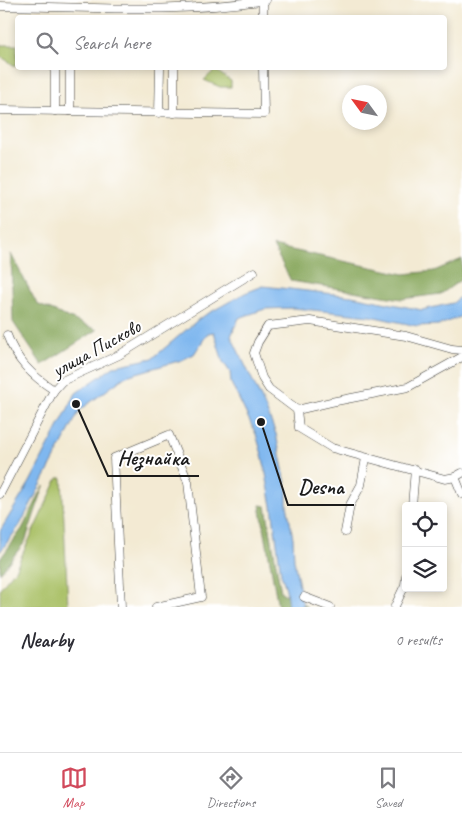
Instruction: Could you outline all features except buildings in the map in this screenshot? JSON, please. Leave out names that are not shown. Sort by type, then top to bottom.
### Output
[{"type":"street","points":[[0,6],[185,9],[227,6],[264,0],[263,15]]},
{"type":"street","points":[[55,111],[56,70]]},
{"type":"street","points":[[70,70],[70,112]]},
{"type":"street","points":[[159,113],[160,70]]},
{"type":"street","points":[[174,70],[174,113]]},
{"type":"street","points":[[5,108],[70,112],[264,114],[264,70]]},
{"type":"street","points":[[207,104],[207,113]]},
{"type":"street","name":"улица Писково","points":[[0,494],[54,390],[62,381],[119,355],[254,272]]},
{"type":"street","points":[[462,350],[406,336],[310,321],[268,326],[258,342],[254,353],[262,378],[268,389],[297,410],[299,428],[332,448],[366,458],[415,469],[444,478],[459,475],[462,494]]},
{"type":"street","points":[[7,335],[21,362],[37,379],[54,390]]},
{"type":"street","points":[[297,410],[408,387],[462,357]]},
{"type":"street","points":[[121,607],[114,458],[169,435],[188,482],[201,597],[156,607]]},
{"type":"street","points":[[345,532],[350,505],[361,485],[366,458]]},
{"type":"street","points":[[412,502],[415,469]]},
{"type":"street","points":[[395,606],[402,592]]},
{"type":"street","points":[[304,598],[330,607]]},
{"type":"green space","points":[[0,45],[15,45],[15,66],[0,56]]},
{"type":"green space","points":[[215,70],[231,81],[231,87],[220,87],[204,80]]},
{"type":"green space","points":[[273,246],[404,274],[434,271],[462,259],[462,279],[441,294],[402,299],[291,281]]},
{"type":"green space","points":[[11,254],[37,304],[97,330],[42,365],[13,322]]},
{"type":"green space","points":[[58,478],[62,478],[68,607],[0,607],[0,588],[15,570]]},
{"type":"green space","points":[[44,486],[25,542],[0,573],[0,559],[22,529]]},
{"type":"green space","points":[[260,505],[266,506],[281,592],[308,607],[278,607]]},
{"type":"water","points":[[263,286],[352,296],[422,310],[453,303],[462,295],[462,316],[440,325],[417,326],[370,316],[293,308],[265,309],[239,318],[231,336],[263,402],[276,434],[287,489],[287,505],[293,538],[294,560],[303,607],[288,607],[263,458],[256,434],[231,383],[230,372],[223,362],[214,332],[208,333],[194,354],[182,360],[126,376],[80,410],[20,525],[0,552],[0,531],[30,482],[76,393],[115,366],[153,358],[200,318],[245,293]]},
{"type":"place","name":"Незнайка","points":[[76,404]]},
{"type":"place","name":"Desna","points":[[261,422]]}]
